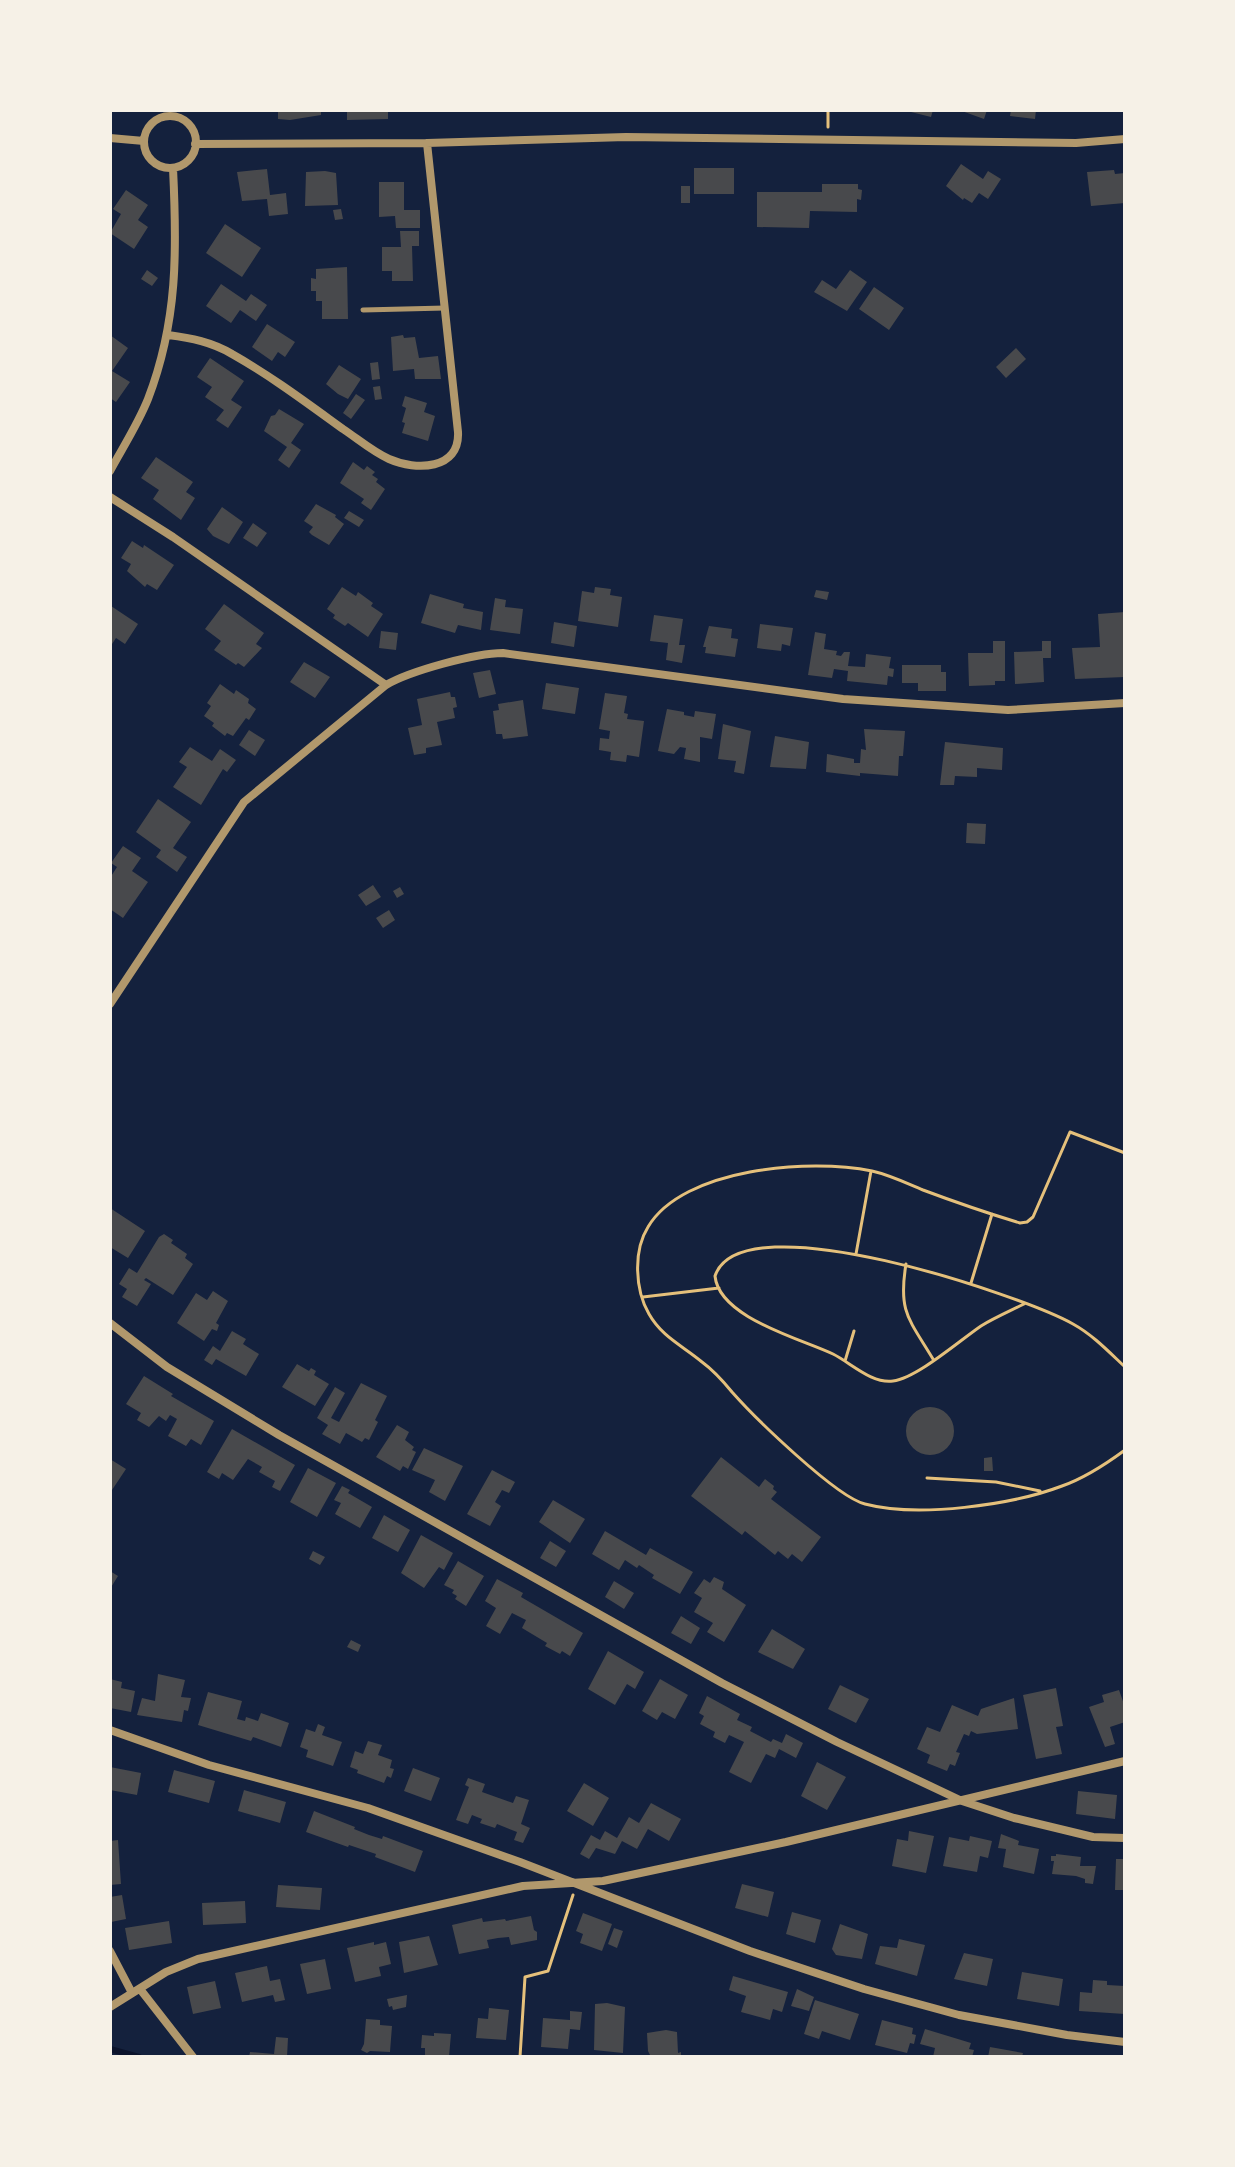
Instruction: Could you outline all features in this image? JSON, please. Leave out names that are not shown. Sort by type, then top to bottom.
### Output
[{"type":"street","points":[[168,113],[193,130],[195,144],[188,160],[173,168],[165,168],[152,161],[144,141],[151,124],[168,113]]},
{"type":"street","points":[[195,144],[427,143],[626,137],[1064,143],[1125,139]]},
{"type":"street","points":[[110,138],[144,141]]},
{"type":"street","points":[[168,335],[204,342],[234,355],[389,459],[410,465],[432,466],[453,456],[459,442],[427,143]]},
{"type":"street","points":[[110,471],[147,402],[168,335],[176,270],[173,168]]},
{"type":"street","points":[[110,497],[173,537],[386,685]]},
{"type":"street","points":[[110,1004],[244,802],[398,678],[480,655],[503,653],[858,701],[1008,710],[1125,703]]},
{"type":"street","points":[[110,1323],[167,1367],[344,1471],[722,1683],[962,1801],[1014,1818],[1082,1834],[1125,1838]]},
{"type":"street","points":[[110,1730],[209,1765],[368,1808],[750,1951],[864,1989],[959,2015],[1067,2035],[1125,2042]]},
{"type":"street","points":[[110,2007],[166,1972],[198,1959],[523,1886],[577,1884],[786,1842],[1125,1761]]},
{"type":"street","points":[[110,1951],[136,1991],[193,2057]]},
{"type":"lane","points":[[363,310],[445,308]]},
{"type":"path","points":[[1125,1153],[1070,1132],[1031,1220],[1020,1223],[871,1171],[794,1167],[753,1170],[701,1187],[676,1198],[658,1211],[644,1233],[638,1257],[642,1297],[648,1313],[670,1340],[704,1363],[797,1454],[854,1500],[879,1507],[927,1509],[1011,1501],[1086,1475],[1125,1450]]},
{"type":"path","points":[[856,1254],[871,1171]]},
{"type":"path","points":[[970,1285],[992,1214]]},
{"type":"path","points":[[1024,1304],[985,1324],[910,1375],[892,1381],[873,1378],[845,1361],[781,1334],[749,1316],[724,1296],[715,1276],[718,1268],[740,1252],[812,1248],[906,1264],[1024,1304],[1079,1327],[1125,1367]]},
{"type":"path","points":[[906,1264],[902,1293],[905,1311],[933,1359]]},
{"type":"path","points":[[642,1297],[719,1288]]},
{"type":"path","points":[[845,1361],[854,1331]]},
{"type":"path","points":[[927,1478],[996,1482],[1043,1492]]},
{"type":"path","points":[[520,2057],[525,1977],[548,1971],[577,1884]]},
{"type":"building","points":[[278,110],[321,110],[321,115],[278,119]]},
{"type":"building","points":[[347,110],[388,110],[388,119],[347,120]]},
{"type":"building","points":[[903,110],[933,110],[931,117]]},
{"type":"building","points":[[959,110],[987,110],[984,119]]},
{"type":"building","points":[[1011,110],[1036,110],[1035,119],[1010,116]]},
{"type":"building","points":[[961,164],[983,179],[988,171],[1001,179],[988,199],[979,193],[972,203],[963,200],[946,186]]},
{"type":"building","points":[[694,168],[734,168],[734,194],[694,194]]},
{"type":"building","points":[[267,169],[270,195],[286,193],[288,214],[269,216],[267,199],[242,201],[237,172]]},
{"type":"building","points":[[1114,170],[1115,174],[1125,173],[1125,203],[1091,206],[1087,172]]},
{"type":"building","points":[[306,172],[336,173],[338,205],[305,206]]},
{"type":"building","points":[[379,182],[404,182],[404,210],[420,210],[420,228],[396,228],[395,216],[379,217]]},
{"type":"building","points":[[822,184],[858,184],[858,189],[862,190],[861,200],[857,199],[857,212],[810,211],[809,228],[757,227],[757,192],[822,192]]},
{"type":"building","points":[[681,186],[690,186],[690,203],[681,203]]},
{"type":"building","points":[[126,190],[148,205],[138,220],[148,227],[134,249],[110,233],[121,214],[113,209]]},
{"type":"building","points":[[341,209],[343,219],[335,220],[333,210]]},
{"type":"building","points":[[225,224],[261,248],[242,277],[206,253]]},
{"type":"building","points":[[400,231],[419,231],[419,246],[412,246],[413,281],[392,281],[392,271],[382,271],[382,247],[401,247]]},
{"type":"building","points":[[347,267],[348,319],[322,319],[322,301],[316,301],[316,291],[311,291],[311,278],[316,279],[316,269]]},
{"type":"building","points":[[147,270],[158,278],[152,286],[141,279]]},
{"type":"building","points":[[850,270],[867,282],[847,311],[814,292],[822,280],[836,289]]},
{"type":"building","points":[[221,284],[246,301],[251,294],[267,305],[256,321],[240,310],[231,323],[206,306]]},
{"type":"building","points":[[874,287],[904,308],[889,330],[859,309]]},
{"type":"building","points":[[267,324],[295,342],[285,357],[278,352],[272,361],[252,347]]},
{"type":"building","points":[[110,335],[128,348],[112,371],[130,382],[116,402],[110,398]]},
{"type":"building","points":[[403,335],[404,338],[415,337],[419,358],[438,356],[441,379],[415,379],[414,369],[393,371],[391,337]]},
{"type":"building","points":[[1016,348],[1026,359],[1006,378],[996,367]]},
{"type":"building","points":[[210,358],[244,381],[231,400],[242,407],[228,428],[216,420],[224,410],[205,397],[212,387],[197,377]]},
{"type":"building","points":[[378,362],[380,379],[372,380],[370,363]]},
{"type":"building","points":[[339,365],[361,379],[348,399],[326,384]]},
{"type":"building","points":[[380,386],[382,399],[375,400],[373,387]]},
{"type":"building","points":[[356,394],[365,400],[351,419],[343,413]]},
{"type":"building","points":[[405,396],[427,403],[424,412],[435,416],[428,441],[402,433]]},
{"type":"building","points":[[279,409],[304,424],[291,443],[301,450],[289,468],[278,460],[287,447],[264,431],[271,416]]},
{"type":"building","points":[[156,457],[193,482],[186,492],[195,498],[181,520],[153,499],[159,490],[141,478]]},
{"type":"building","points":[[353,462],[364,470],[367,466],[375,472],[372,475],[378,479],[376,482],[385,489],[371,510],[361,503],[364,499],[340,483]]},
{"type":"building","points":[[316,504],[336,515],[344,524],[329,545],[312,535],[309,532],[313,527],[304,521]]},
{"type":"building","points":[[222,507],[243,522],[229,544],[213,536],[207,529]]},
{"type":"building","points":[[349,511],[364,520],[359,527],[344,518]]},
{"type":"building","points":[[253,523],[267,533],[257,547],[243,538]]},
{"type":"building","points":[[132,541],[143,548],[144,545],[174,565],[157,590],[147,584],[145,587],[127,571],[131,564],[121,558]]},
{"type":"building","points":[[342,587],[356,596],[358,592],[383,614],[368,637],[348,623],[345,626],[333,618],[335,615],[327,609]]},
{"type":"building","points":[[595,587],[611,589],[610,595],[622,597],[618,627],[578,621],[582,591],[594,593]]},
{"type":"building","points":[[816,590],[829,592],[827,600],[814,597]]},
{"type":"building","points":[[430,594],[464,604],[463,608],[483,612],[481,630],[458,625],[455,633],[421,623]]},
{"type":"building","points":[[495,598],[506,600],[505,607],[523,609],[520,634],[490,630]]},
{"type":"building","points":[[224,604],[264,633],[256,644],[262,648],[244,667],[214,650],[221,641],[205,629]]},
{"type":"building","points":[[111,606],[138,624],[125,644],[116,638],[110,647]]},
{"type":"building","points":[[1125,612],[1125,677],[1075,679],[1072,648],[1100,647],[1098,614]]},
{"type":"building","points":[[654,615],[683,619],[679,645],[685,645],[682,663],[666,660],[668,643],[650,641]]},
{"type":"building","points":[[554,622],[577,626],[574,647],[551,643]]},
{"type":"building","points":[[760,624],[793,628],[790,646],[782,644],[781,651],[757,648]]},
{"type":"building","points":[[709,626],[732,629],[731,638],[738,639],[735,657],[705,653],[706,647],[703,647]]},
{"type":"building","points":[[381,631],[398,633],[396,650],[379,648]]},
{"type":"building","points":[[815,632],[826,634],[824,649],[837,651],[836,655],[841,656],[844,652],[850,652],[848,666],[865,667],[866,654],[891,657],[889,668],[894,669],[893,677],[888,676],[887,685],[847,681],[848,671],[834,669],[832,678],[808,675]]},
{"type":"building","points":[[993,641],[1005,641],[1005,681],[995,681],[995,685],[969,686],[968,653],[993,653]]},
{"type":"building","points":[[1042,641],[1051,641],[1051,658],[1043,658],[1044,682],[1015,684],[1014,652],[1042,651]]},
{"type":"building","points":[[304,662],[330,677],[315,698],[290,682]]},
{"type":"building","points":[[902,665],[941,665],[941,672],[946,672],[946,691],[918,691],[918,683],[902,683]]},
{"type":"building","points":[[490,670],[496,694],[479,698],[473,673]]},
{"type":"building","points":[[546,683],[579,688],[575,714],[542,709]]},
{"type":"building","points":[[220,684],[234,694],[236,690],[249,699],[248,703],[256,709],[233,736],[227,733],[225,736],[204,716],[211,706],[207,703]]},
{"type":"building","points":[[450,692],[451,697],[455,697],[457,707],[453,708],[455,718],[437,722],[442,745],[426,748],[426,753],[414,755],[408,728],[422,725],[417,699]]},
{"type":"building","points":[[605,693],[627,696],[624,713],[628,714],[627,719],[644,721],[639,757],[627,755],[626,762],[610,760],[611,752],[599,750],[600,738],[609,739],[610,731],[599,729]]},
{"type":"building","points":[[523,700],[528,736],[503,739],[502,734],[496,734],[493,711],[499,710],[498,704]]},
{"type":"building","points":[[667,709],[694,717],[695,711],[716,714],[712,739],[700,737],[700,762],[684,759],[686,748],[680,747],[674,754],[658,751]]},
{"type":"building","points":[[723,724],[751,731],[744,774],[734,772],[736,761],[718,759]]},
{"type":"building","points":[[864,729],[905,731],[898,776],[826,772],[827,754],[860,763],[861,749],[866,750]]},
{"type":"building","points":[[249,730],[265,740],[255,756],[239,745]]},
{"type":"building","points":[[775,736],[809,742],[806,769],[770,767]]},
{"type":"building","points":[[945,742],[1003,748],[1002,770],[977,768],[977,777],[955,776],[954,785],[940,785]]},
{"type":"building","points":[[190,747],[212,761],[220,749],[236,760],[227,772],[223,769],[201,805],[173,787],[187,767],[179,762]]},
{"type":"building","points":[[158,799],[191,822],[173,848],[187,857],[177,872],[156,857],[161,850],[136,832]]},
{"type":"building","points":[[967,823],[986,824],[985,844],[966,843]]},
{"type":"building","points":[[123,846],[141,858],[132,871],[148,882],[123,918],[110,909],[110,878],[117,867],[111,863]]},
{"type":"building","points":[[373,885],[381,897],[366,906],[358,895]]},
{"type":"building","points":[[400,887],[404,894],[397,898],[393,891]]},
{"type":"building","points":[[389,910],[395,920],[383,928],[376,918]]},
{"type":"building","points":[[110,1208],[145,1231],[128,1258],[110,1247]]},
{"type":"building","points":[[164,1234],[187,1254],[185,1258],[193,1264],[173,1295],[146,1278],[144,1280],[151,1284],[137,1306],[122,1297],[127,1289],[119,1284],[129,1268],[137,1273],[159,1237]]},
{"type":"building","points":[[213,1291],[228,1301],[216,1323],[219,1325],[217,1331],[212,1329],[204,1341],[177,1323],[196,1293],[207,1300]]},
{"type":"building","points":[[232,1331],[246,1339],[243,1344],[259,1354],[246,1376],[216,1359],[212,1365],[204,1360],[213,1346],[220,1351]]},
{"type":"building","points":[[297,1364],[309,1371],[311,1368],[316,1371],[314,1375],[329,1384],[315,1406],[282,1387]]},
{"type":"building","points":[[144,1376],[214,1421],[201,1445],[191,1439],[186,1446],[168,1436],[177,1419],[170,1415],[166,1421],[159,1416],[149,1427],[137,1420],[141,1413],[126,1404]]},
{"type":"building","points":[[361,1383],[387,1396],[369,1440],[365,1438],[362,1442],[346,1433],[340,1444],[322,1434],[328,1425],[317,1418],[335,1387],[345,1393],[331,1418],[339,1422]]},
{"type":"building","points":[[930,1407],[947,1414],[954,1431],[947,1448],[930,1455],[913,1448],[906,1431],[913,1414]]},
{"type":"building","points":[[397,1425],[409,1432],[405,1440],[416,1452],[408,1469],[403,1466],[400,1471],[376,1457]]},
{"type":"building","points":[[232,1429],[295,1465],[280,1491],[272,1487],[275,1481],[259,1472],[262,1467],[248,1459],[233,1480],[222,1473],[219,1479],[207,1472]]},
{"type":"building","points":[[424,1448],[463,1466],[445,1501],[429,1492],[435,1480],[412,1470]]},
{"type":"building","points":[[721,1457],[759,1487],[765,1479],[774,1486],[777,1492],[771,1499],[821,1537],[802,1562],[792,1554],[788,1559],[778,1551],[775,1555],[745,1531],[742,1535],[691,1496]]},
{"type":"building","points":[[992,1457],[993,1471],[984,1471],[984,1458]]},
{"type":"building","points":[[110,1459],[126,1469],[110,1493]]},
{"type":"building","points":[[308,1468],[336,1483],[317,1517],[290,1502]]},
{"type":"building","points":[[492,1470],[515,1482],[509,1493],[502,1490],[495,1502],[501,1506],[490,1526],[467,1514]]},
{"type":"building","points":[[342,1486],[372,1507],[360,1528],[335,1514],[341,1503],[334,1500]]},
{"type":"building","points":[[553,1500],[585,1519],[570,1543],[539,1522]]},
{"type":"building","points":[[384,1515],[410,1530],[398,1552],[372,1538]]},
{"type":"building","points":[[605,1531],[646,1555],[650,1548],[693,1572],[680,1594],[652,1578],[654,1575],[639,1565],[637,1568],[625,1560],[619,1570],[592,1554]]},
{"type":"building","points":[[421,1535],[453,1553],[444,1570],[439,1567],[424,1588],[401,1573]]},
{"type":"building","points":[[550,1541],[566,1551],[556,1567],[540,1558]]},
{"type":"building","points":[[313,1551],[325,1557],[320,1565],[309,1559]]},
{"type":"building","points":[[458,1561],[484,1576],[466,1606],[455,1599],[454,1590],[444,1585]]},
{"type":"building","points":[[110,1571],[118,1576],[110,1589]]},
{"type":"building","points":[[714,1577],[724,1582],[722,1589],[746,1605],[724,1642],[707,1632],[713,1623],[694,1612],[702,1598],[694,1593],[704,1579],[710,1583]]},
{"type":"building","points":[[497,1579],[523,1593],[521,1597],[583,1633],[570,1656],[545,1646],[547,1643],[522,1628],[526,1620],[512,1613],[500,1634],[486,1626],[496,1608],[485,1601]]},
{"type":"building","points":[[614,1581],[634,1593],[624,1609],[605,1597]]},
{"type":"building","points":[[681,1616],[700,1628],[691,1644],[671,1633]]},
{"type":"building","points":[[772,1629],[805,1649],[793,1669],[758,1652]]},
{"type":"building","points":[[351,1640],[361,1645],[358,1652],[347,1647]]},
{"type":"building","points":[[608,1651],[644,1672],[635,1689],[627,1684],[615,1705],[588,1689]]},
{"type":"building","points":[[158,1674],[185,1680],[181,1697],[191,1698],[182,1722],[137,1715],[142,1698],[155,1701]]},
{"type":"building","points":[[110,1679],[122,1682],[121,1688],[135,1691],[131,1712],[110,1708]]},
{"type":"building","points":[[660,1679],[688,1695],[675,1719],[662,1712],[657,1720],[642,1711]]},
{"type":"building","points":[[840,1685],[869,1699],[856,1723],[828,1709]]},
{"type":"building","points":[[1056,1688],[1063,1726],[1056,1727],[1062,1754],[1036,1759],[1023,1695]]},
{"type":"building","points":[[1119,1690],[1125,1707],[1125,1722],[1110,1727],[1115,1744],[1105,1747],[1089,1707],[1104,1702],[1102,1695]]},
{"type":"building","points":[[208,1692],[242,1701],[237,1719],[245,1721],[246,1717],[258,1721],[261,1713],[289,1723],[281,1747],[253,1737],[251,1741],[198,1725]]},
{"type":"building","points":[[707,1696],[740,1714],[737,1720],[771,1742],[773,1739],[782,1743],[786,1734],[803,1743],[796,1758],[779,1749],[775,1758],[766,1754],[751,1783],[729,1772],[744,1742],[729,1735],[725,1743],[713,1737],[715,1732],[700,1724],[704,1716],[699,1713]]},
{"type":"building","points":[[1014,1698],[1018,1729],[977,1734],[971,1731],[969,1736],[964,1734],[956,1752],[960,1753],[955,1766],[950,1764],[947,1771],[927,1763],[930,1755],[917,1749],[927,1727],[940,1732],[952,1705],[978,1716],[981,1709]]},
{"type":"building","points":[[318,1724],[325,1727],[322,1735],[342,1742],[333,1766],[306,1757],[308,1750],[300,1747],[306,1729],[315,1732]]},
{"type":"building","points":[[368,1741],[382,1745],[378,1755],[392,1760],[390,1768],[394,1769],[391,1778],[387,1776],[384,1783],[357,1773],[358,1770],[350,1767],[355,1751],[363,1754]]},
{"type":"building","points":[[817,1762],[846,1777],[827,1810],[801,1796]]},
{"type":"building","points":[[110,1767],[141,1773],[137,1795],[110,1790]]},
{"type":"building","points":[[413,1768],[440,1778],[431,1801],[404,1791]]},
{"type":"building","points":[[174,1770],[215,1781],[209,1803],[168,1792]]},
{"type":"building","points":[[468,1778],[485,1784],[482,1792],[513,1803],[516,1796],[529,1800],[521,1824],[530,1828],[523,1843],[514,1840],[517,1832],[497,1824],[495,1828],[480,1823],[482,1819],[472,1815],[468,1824],[456,1820],[469,1787],[465,1785]]},
{"type":"building","points":[[584,1783],[609,1798],[593,1826],[567,1811]]},
{"type":"building","points":[[244,1790],[286,1802],[280,1823],[238,1811]]},
{"type":"building","points":[[1078,1791],[1117,1795],[1115,1819],[1076,1814]]},
{"type":"building","points":[[651,1803],[681,1819],[669,1841],[648,1829],[637,1849],[622,1841],[615,1854],[596,1848],[589,1859],[580,1854],[591,1835],[600,1840],[605,1831],[617,1838],[629,1817],[639,1823]]},
{"type":"building","points":[[314,1811],[369,1835],[382,1839],[383,1836],[423,1851],[415,1872],[375,1857],[376,1854],[306,1832]]},
{"type":"building","points":[[909,1831],[934,1836],[926,1873],[892,1866],[897,1839],[908,1841]]},
{"type":"building","points":[[1001,1834],[1019,1841],[1018,1845],[1039,1849],[1034,1874],[1003,1867],[1006,1849],[998,1848]]},
{"type":"building","points":[[970,1836],[992,1841],[988,1858],[980,1856],[977,1872],[943,1866],[949,1837],[969,1841]]},
{"type":"building","points":[[118,1840],[121,1884],[110,1885],[110,1841]]},
{"type":"building","points":[[1051,1856],[1081,1857],[1080,1866],[1096,1866],[1093,1884],[1085,1883],[1085,1879],[1076,1876],[1052,1874],[1054,1861],[1051,1861]]},
{"type":"building","points":[[1116,1859],[1125,1859],[1125,1890],[1115,1890]]},
{"type":"building","points":[[742,1884],[774,1892],[768,1917],[735,1908]]},
{"type":"building","points":[[278,1885],[322,1888],[320,1910],[276,1907]]},
{"type":"building","points":[[122,1895],[126,1919],[111,1922],[110,1897]]},
{"type":"building","points":[[245,1901],[246,1923],[203,1925],[202,1903]]},
{"type":"building","points":[[792,1912],[821,1920],[815,1943],[786,1934]]},
{"type":"building","points":[[583,1913],[612,1924],[602,1951],[580,1943],[583,1934],[576,1931]]},
{"type":"building","points":[[531,1916],[537,1940],[511,1945],[509,1937],[498,1938],[487,1940],[489,1948],[459,1954],[452,1925],[482,1918],[483,1922]]},
{"type":"building","points":[[169,1921],[172,1943],[129,1950],[125,1928]]},
{"type":"building","points":[[840,1924],[868,1934],[862,1959],[836,1955],[832,1949]]},
{"type":"building","points":[[614,1928],[623,1931],[617,1948],[608,1944]]},
{"type":"building","points":[[429,1936],[438,1965],[404,1973],[399,1942]]},
{"type":"building","points":[[899,1939],[925,1945],[917,1976],[875,1964],[880,1946],[897,1948]]},
{"type":"building","points":[[374,1942],[374,1945],[386,1942],[391,1964],[379,1967],[381,1976],[355,1982],[347,1948]]},
{"type":"building","points":[[964,1953],[993,1959],[987,1986],[954,1979]]},
{"type":"building","points":[[325,1959],[331,1989],[307,1994],[300,1964]]},
{"type":"building","points":[[267,1966],[270,1981],[280,1979],[285,2000],[275,2002],[273,1995],[242,2002],[235,1973]]},
{"type":"building","points":[[1022,1972],[1063,1979],[1059,2006],[1017,1999]]},
{"type":"building","points":[[733,1976],[788,1992],[782,2012],[773,2009],[770,2020],[741,2012],[746,1996],[729,1990]]},
{"type":"building","points":[[1093,1980],[1125,1986],[1125,2014],[1079,2011],[1080,1992],[1092,1993]]},
{"type":"building","points":[[215,1981],[221,2008],[193,2014],[187,1987]]},
{"type":"building","points":[[797,1989],[814,1997],[809,2011],[791,2006]]},
{"type":"building","points":[[407,1995],[406,2007],[393,2010],[392,2006],[389,2007],[387,1999]]},
{"type":"building","points":[[815,2000],[859,2014],[850,2040],[822,2031],[819,2039],[804,2034]]},
{"type":"building","points":[[595,2004],[625,2007],[623,2053],[594,2050]]},
{"type":"building","points":[[489,2008],[509,2010],[506,2040],[476,2038],[478,2018],[488,2019]]},
{"type":"building","points":[[570,2011],[582,2012],[580,2030],[570,2029],[568,2049],[541,2047],[543,2018],[570,2020]]},
{"type":"building","points":[[366,2019],[380,2020],[380,2025],[392,2026],[390,2052],[367,2053],[361,2050]]},
{"type":"building","points":[[882,2020],[913,2028],[912,2034],[916,2035],[914,2044],[910,2043],[907,2053],[875,2045]]},
{"type":"building","points":[[925,2029],[971,2043],[969,2049],[974,2050],[972,2057],[933,2057],[935,2048],[920,2044]]},
{"type":"building","points":[[677,2032],[681,2057],[651,2057],[647,2033]]},
{"type":"building","points":[[434,2033],[451,2034],[449,2057],[425,2057],[425,2048],[421,2048],[422,2035],[434,2036]]},
{"type":"building","points":[[276,2037],[288,2038],[287,2057],[249,2057],[250,2052],[274,2054]]},
{"type":"building","points":[[990,2047],[1023,2053],[1022,2057],[988,2057]]},
{"type":"waterway","points":[[110,2049],[139,2057]]}]
